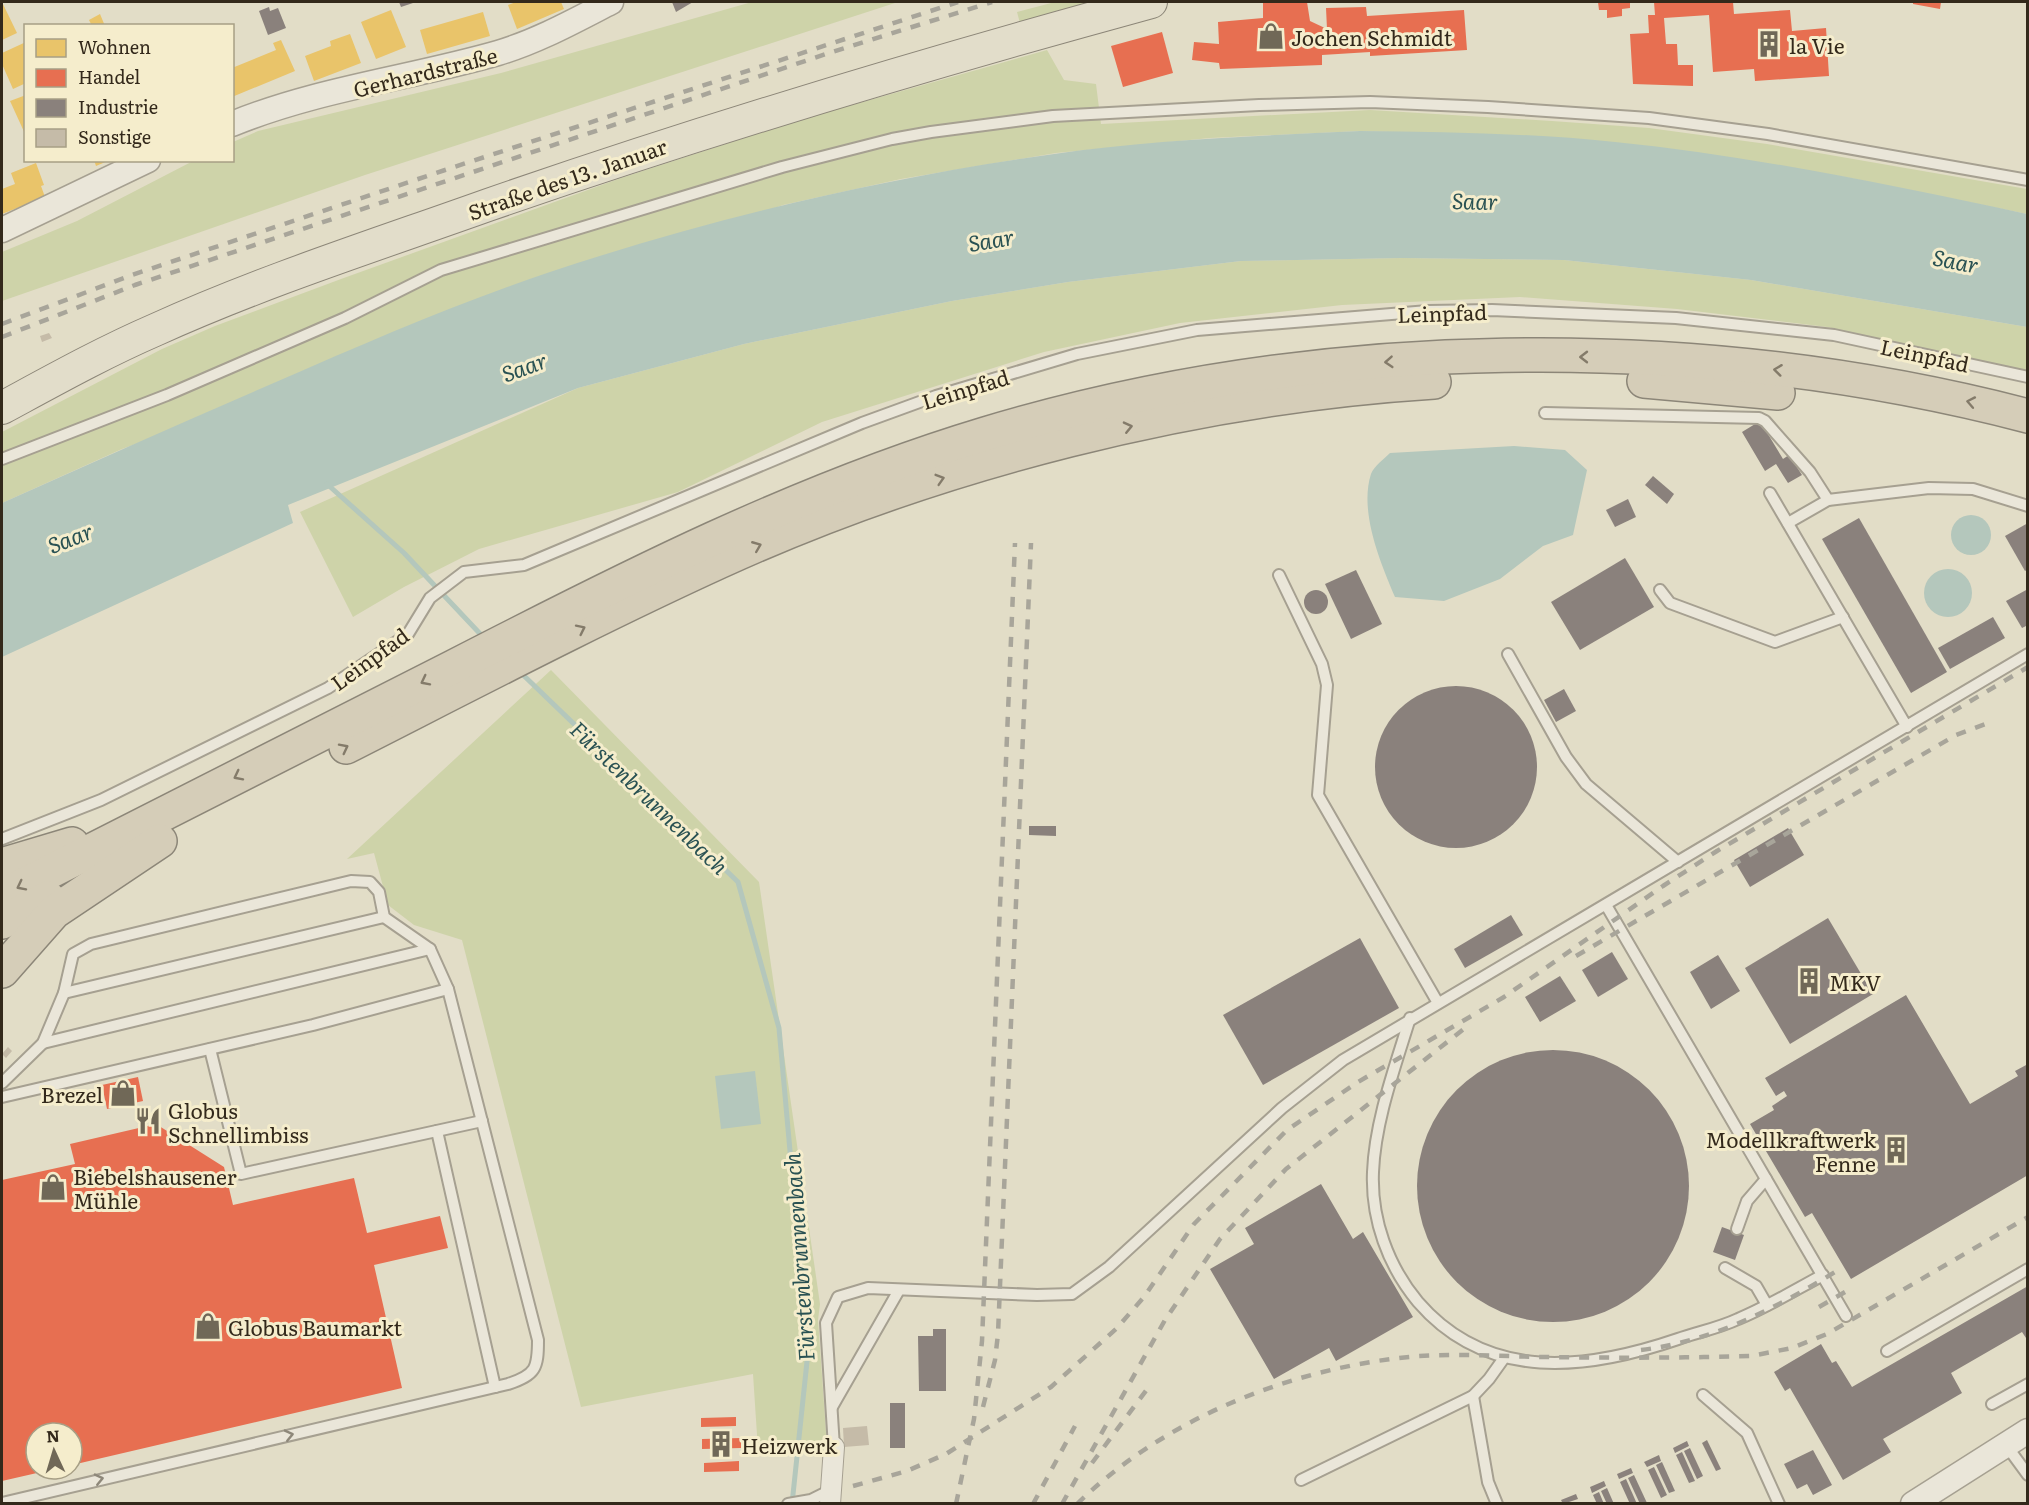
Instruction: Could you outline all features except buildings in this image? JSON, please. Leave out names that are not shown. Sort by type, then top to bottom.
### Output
[{"type":"highway","points":[[2,896],[154,831],[483,665],[716,538],[885,468],[981,435],[1065,411],[1205,383],[1387,362],[1521,357],[1622,357],[1694,361],[1845,379],[1925,393],[2028,416]]},
{"type":"highway","points":[[523,644],[723,560],[890,495],[990,463],[1116,430],[1213,409],[1305,396],[1389,385],[1456,381],[1625,380],[1774,392],[1852,402],[1972,425],[2028,439]]},
{"type":"highway","points":[[2,865],[154,831]]},
{"type":"highway","points":[[2,922],[154,831]]},
{"type":"highway","points":[[2,971],[54,912],[154,831]]},
{"type":"main road","name":"Straße des 13. Januar","points":[[2,408],[153,330],[263,285],[400,236],[615,161],[801,101],[1151,2]]},
{"type":"street","name":"Gerhardstraße","points":[[234,123],[286,106],[499,52],[552,33],[611,2]]},
{"type":"street","points":[[2,230],[144,162]]},
{"type":"street","points":[[1913,1503],[2028,1431]]},
{"type":"street","points":[[832,1496],[834,1447]]},
{"type":"lane","points":[[2,459],[167,395],[345,318],[441,270],[782,167],[892,139],[931,132],[1053,116],[1259,105],[1370,102],[1452,105],[1660,120],[1768,134],[2028,180]]},
{"type":"lane","name":"Leinpfad","points":[[2,839],[101,800],[328,688],[408,634],[430,598],[444,585],[464,572],[524,565],[862,423],[936,396],[1077,354],[1197,330],[1428,311],[1492,310],[1676,318],[1834,336],[2028,377]]},
{"type":"lane","points":[[1545,413],[1759,418],[1766,421],[1810,472],[1828,500]]},
{"type":"lane","points":[[1788,523],[1828,500],[1929,488],[1973,489],[2028,506]]},
{"type":"lane","points":[[1770,493],[1907,727]]},
{"type":"lane","points":[[1279,575],[1322,664],[1327,685],[1318,795],[1438,1003]]},
{"type":"lane","points":[[1660,590],[1670,603],[1775,642],[1843,617]]},
{"type":"lane","points":[[1508,654],[1566,757],[1586,784],[1678,862]]},
{"type":"lane","points":[[834,1447],[826,1323],[838,1297],[868,1288],[1037,1295],[1072,1294],[1110,1267],[1282,1108],[1342,1060],[2028,654]]},
{"type":"lane","points":[[2,1083],[43,1043],[64,993],[74,954],[91,944],[351,881],[370,882],[379,892],[384,917],[430,949],[448,989],[538,1340],[536,1365],[531,1374],[495,1387],[2,1503]]},
{"type":"lane","points":[[1605,905],[1846,1316]]},
{"type":"lane","points":[[64,993],[384,917]]},
{"type":"lane","points":[[43,1043],[430,949]]},
{"type":"lane","points":[[2,1097],[210,1049],[448,989]]},
{"type":"lane","points":[[1410,1018],[1377,1142],[1373,1172],[1374,1203],[1387,1251],[1404,1285],[1444,1326],[1475,1346],[1504,1358],[1554,1364],[1615,1357],[1648,1350],[1737,1320],[1823,1275]]},
{"type":"lane","points":[[210,1049],[241,1174],[482,1121]]},
{"type":"lane","points":[[437,1131],[495,1387]]},
{"type":"lane","points":[[1737,1229],[1747,1201],[1766,1179]]},
{"type":"lane","points":[[1725,1268],[1756,1286],[1767,1305]]},
{"type":"lane","points":[[1887,1351],[2028,1269]]},
{"type":"lane","points":[[832,1407],[899,1290]]},
{"type":"lane","points":[[1302,1480],[1473,1396],[1504,1358]]},
{"type":"lane","points":[[1992,1404],[2028,1384]]},
{"type":"lane","points":[[1703,1395],[1747,1433],[1779,1503]]},
{"type":"lane","points":[[1473,1396],[1488,1482],[1497,1503]]},
{"type":"lane","points":[[2006,1445],[2028,1475]]},
{"type":"lane","points":[[788,1503],[832,1496]]},
{"type":"green space","points":[[752,2],[898,2],[365,175],[2,301],[2,252],[77,221],[191,162],[234,162],[234,142],[258,131],[501,73]]},
{"type":"green space","points":[[1055,2],[1117,2],[1021,27],[1017,12]]},
{"type":"green space","points":[[1047,50],[1064,80],[1096,84],[1101,124],[1370,110],[1649,128],[1767,144],[2027,189],[2027,214],[1845,177],[1671,149],[1558,138],[1360,131],[1210,138],[1056,153],[901,179],[783,205],[122,449],[2,503],[2,432],[162,349],[215,326],[621,178],[806,118]]},
{"type":"green space","points":[[1402,258],[1564,260],[1751,280],[2027,327],[2027,371],[1827,327],[1677,309],[1520,297],[1342,305],[1180,323],[1044,352],[822,422],[678,492],[479,549],[404,587],[353,617],[300,512],[578,388],[744,344],[952,301],[1068,282],[1241,261]]},
{"type":"green space","points":[[551,670],[759,882],[820,1304],[818,1320],[827,1446],[758,1450],[753,1374],[581,1407],[462,940],[414,925],[388,905],[374,853],[347,859]]},
{"type":"water","name":"Saar","points":[[1360,131],[1519,135],[1667,148],[1822,172],[2027,214],[2027,327],[1751,280],[1564,260],[1402,258],[1241,261],[1068,282],[952,301],[744,344],[578,388],[288,505],[293,523],[2,657],[2,503],[410,324],[547,273],[609,253],[798,202],[925,175],[1054,154],[1130,145]]},
{"type":"water","points":[[1514,446],[1565,450],[1587,470],[1573,535],[1543,546],[1500,579],[1444,601],[1395,597],[1383,568],[1369,520],[1368,488],[1374,468],[1390,453]]},
{"type":"water","points":[[1971,515],[1985,521],[1991,535],[1985,549],[1971,555],[1957,549],[1951,535],[1957,521]]},
{"type":"water","points":[[1943,569],[1953,569],[1965,576],[1972,588],[1972,598],[1965,610],[1953,617],[1943,617],[1928,606],[1924,598],[1924,588],[1935,573]]},
{"type":"water","points":[[755,1071],[761,1124],[721,1129],[715,1076]]},
{"type":"waterway","name":"Fürstenbrunnenbach","points":[[327,484],[404,553],[485,639]]},
{"type":"waterway","name":"Fürstenbrunnenbach","points":[[518,670],[738,882],[779,1028],[808,1352],[792,1504]]},
{"type":"railway","points":[[2,324],[132,275],[958,2]]},
{"type":"railway","points":[[2,337],[135,285],[829,53],[992,2]]},
{"type":"railway","points":[[956,1504],[974,1419],[982,1341],[1015,543]]},
{"type":"railway","points":[[983,1407],[995,1360],[998,1334],[1031,543]]},
{"type":"railway","points":[[853,1486],[907,1471],[946,1454],[1051,1387],[1116,1329],[1144,1297],[1194,1224],[1287,1130],[1358,1082],[1504,997],[1717,851],[2028,667]]},
{"type":"railway","points":[[1576,956],[1956,735],[1988,723]]},
{"type":"railway","points":[[1062,1504],[1165,1320],[1220,1239],[1286,1169],[1465,1028]]},
{"type":"railway","points":[[1077,1504],[1145,1449],[1183,1426],[1263,1390],[1348,1366],[1428,1356],[1725,1357],[1751,1356],[1792,1348],[1827,1334],[2028,1217]]},
{"type":"railway","points":[[1641,1350],[1695,1339],[1745,1320],[1840,1269]]},
{"type":"railway","points":[[1819,1307],[1852,1288]]},
{"type":"railway","points":[[1092,1463],[1151,1384]]},
{"type":"railway","points":[[1033,1504],[1075,1426]]},
{"type":"place","name":"Jochen Schmidt","points":[[1271,36]]},
{"type":"place","name":"la Vie","points":[[1769,44]]},
{"type":"place","name":"MKV","points":[[1809,981]]},
{"type":"place","name":"Brezel","points":[[123,1093]]},
{"type":"place","name":"Globus Schnellimbiss","points":[[148,1121]]},
{"type":"place","name":"Modellkraftwerk Fenne","points":[[1896,1150]]},
{"type":"place","name":"Biebelshausener Mühle","points":[[53,1187]]},
{"type":"place","name":"Globus Baumarkt","points":[[208,1326]]},
{"type":"place","name":"Heizwerk","points":[[721,1444]]}]
